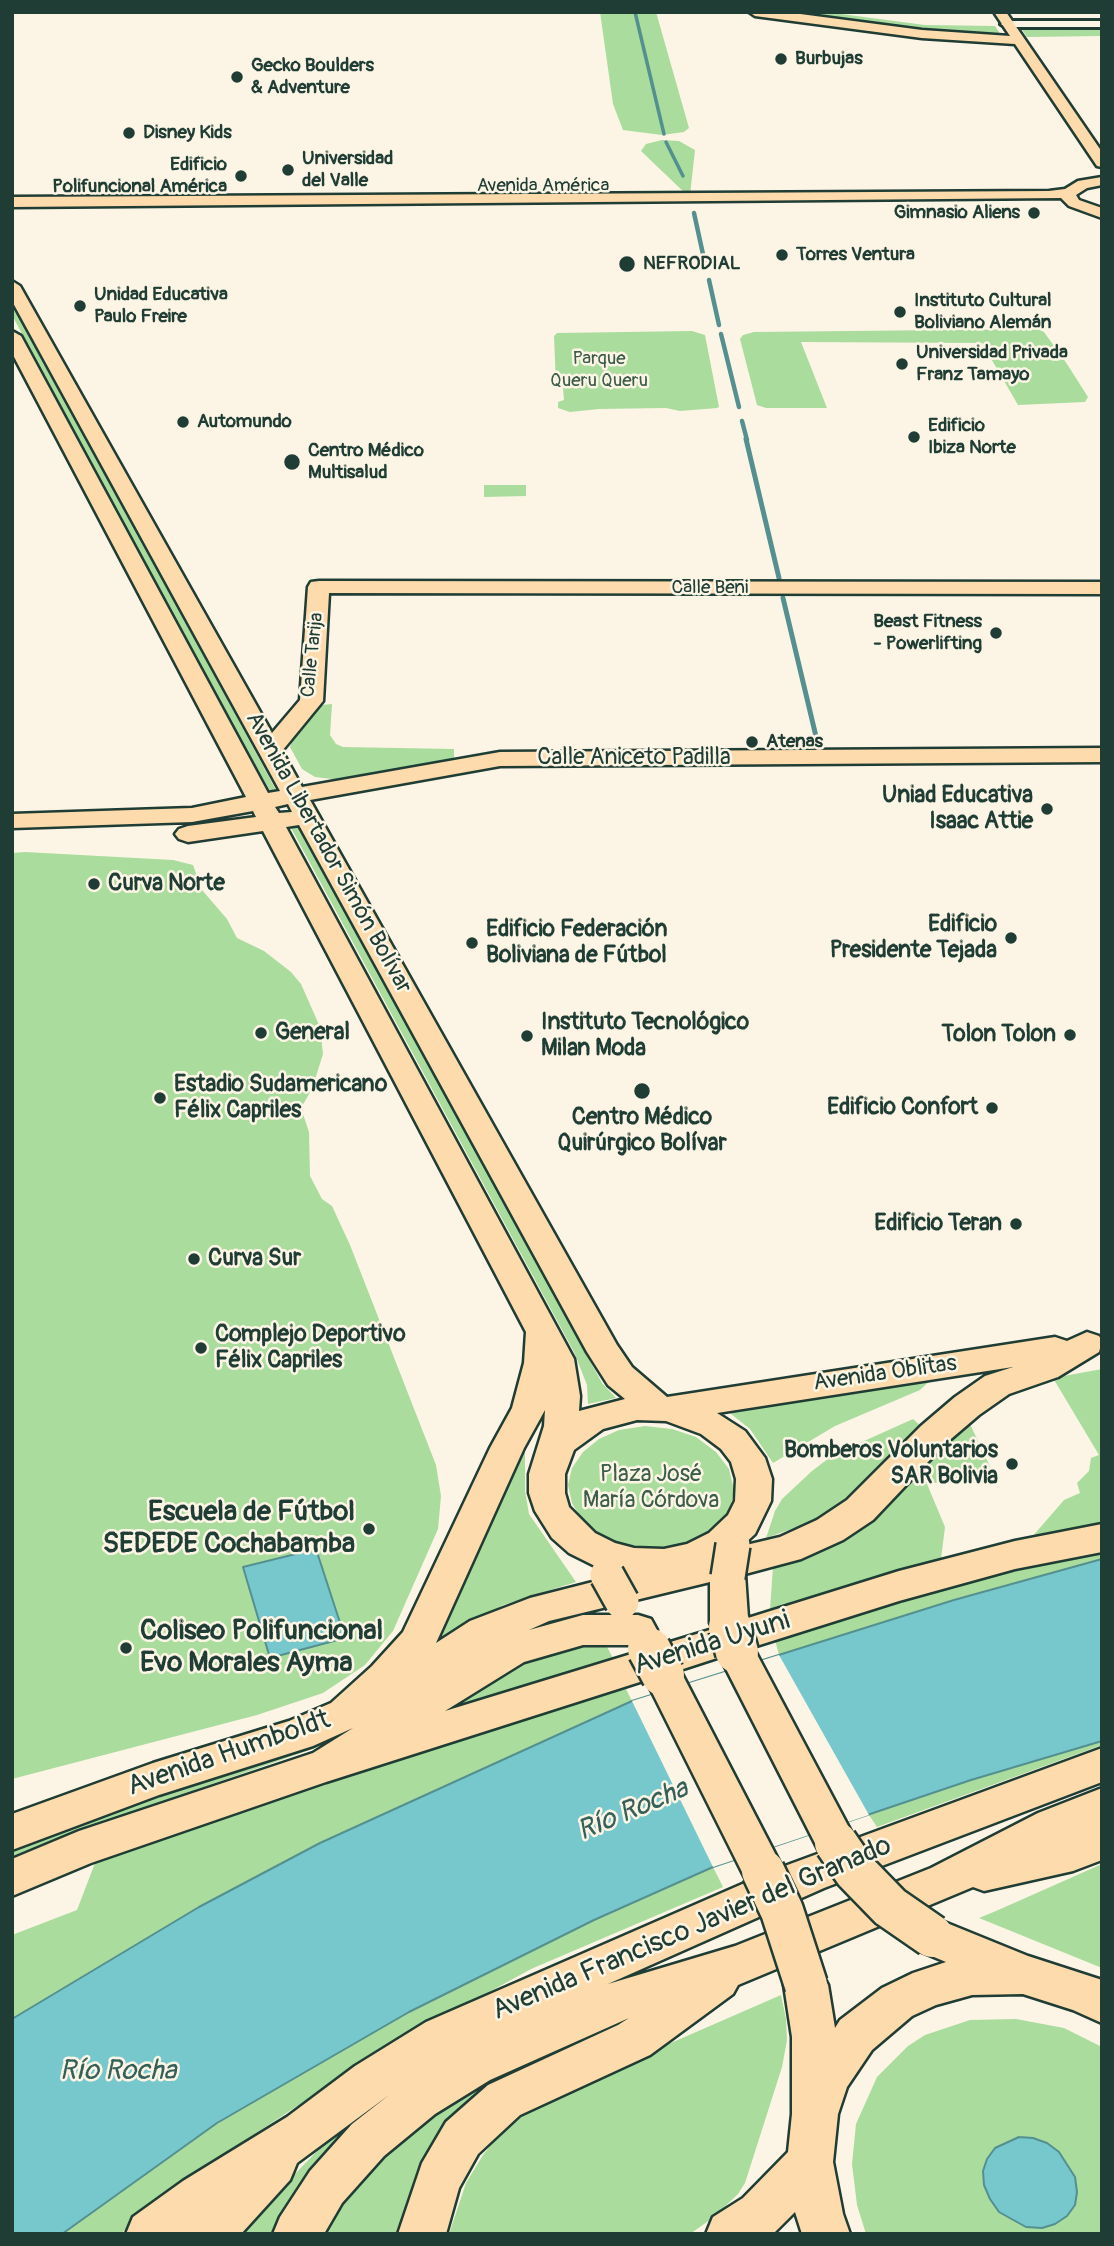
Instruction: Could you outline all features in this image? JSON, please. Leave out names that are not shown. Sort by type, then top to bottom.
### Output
[{"type":"main road","points":[[755,12],[922,34],[1023,39]]},
{"type":"main road","points":[[835,12],[924,23],[977,24]]},
{"type":"main road","points":[[992,24],[1003,18],[1023,39],[1102,163]]},
{"type":"main road","points":[[1102,180],[1083,184],[1071,198],[1102,214]]},
{"type":"main road","name":"Avenida América","points":[[14,207],[1052,201],[1071,198]]},
{"type":"main road","name":"Avenida Libertador Simón Bolívar","points":[[12,286],[604,1352],[620,1376],[663,1408]]},
{"type":"main road","name":"Avenida Libertador Simón Bolívar","points":[[12,336],[557,1359],[564,1396],[561,1426],[552,1456]]},
{"type":"main road","name":"Calle Tarija","points":[[270,751],[311,701],[319,587]]},
{"type":"main road","name":"Calle Beni","points":[[319,587],[1102,588]]},
{"type":"main road","name":"Calle Aniceto Padilla","points":[[267,812],[302,806],[462,764],[500,760],[1102,755]]},
{"type":"main road","points":[[12,821],[267,812]]},
{"type":"main road","points":[[12,837],[187,834],[267,812]]},
{"type":"main road","name":"Avenida Humboldt","points":[[12,1832],[142,1784],[299,1734],[345,1714],[386,1677],[417,1642],[528,1408],[541,1363],[541,1327]]},
{"type":"main road","points":[[345,1714],[397,1687],[483,1632],[542,1608],[788,1549],[830,1530],[860,1510],[933,1435],[967,1406],[997,1385],[1045,1369],[1094,1343]]},
{"type":"main road","name":"Avenida Oblitas","points":[[663,1408],[1094,1343]]},
{"type":"main road","points":[[734,1549],[722,1543],[704,1552],[664,1563],[634,1562],[606,1555],[582,1543],[565,1528],[553,1511],[547,1493],[547,1474],[552,1456],[562,1441],[592,1419],[637,1408],[663,1408],[713,1424],[733,1440],[747,1458],[754,1479],[753,1501],[734,1549],[737,1647],[832,1836],[855,1871],[890,1907],[932,1936],[1023,1974],[1096,1998]]},
{"type":"main road","name":"Avenida Uyuni","points":[[326,1765],[899,1586],[1015,1555],[1102,1538]]},
{"type":"main road","points":[[582,1543],[641,1637],[759,1862],[786,1923],[806,1985],[814,2037],[815,2114],[810,2162],[819,2214],[826,2234]]},
{"type":"main road","name":"Avenida Humboldt","points":[[12,1878],[79,1849],[326,1765],[511,1651],[548,1638],[583,1630],[641,1637]]},
{"type":"main road","name":"Avenida Francisco Javier del Granado","points":[[303,2133],[371,2081],[442,2037],[809,1875],[1102,1765]]},
{"type":"main road","points":[[297,2234],[326,2188],[368,2140],[419,2099],[474,2065],[615,2002],[738,1965],[946,1881],[1052,1826],[1102,1805]]},
{"type":"main road","points":[[946,1881],[1073,1853],[1102,1842]]},
{"type":"main road","points":[[422,2234],[438,2179],[462,2138],[504,2100],[634,2040],[738,1965]]},
{"type":"main road","points":[[815,2114],[828,2076],[856,2035],[897,2002],[928,1987],[972,1975],[1023,1974]]},
{"type":"main road","points":[[150,2234],[200,2197],[303,2133]]},
{"type":"main road","points":[[208,2234],[303,2133]]},
{"type":"main road","points":[[730,2234],[760,2215],[810,2162]]},
{"type":"street","points":[[1003,18],[1102,23]]},
{"type":"green space","points":[[600,12],[656,12],[689,128],[684,132],[662,135],[623,130],[613,104]]},
{"type":"green space","points":[[766,12],[826,12],[925,25],[995,26],[1003,38]]},
{"type":"green space","points":[[1019,25],[1102,25],[1102,36],[1027,37]]},
{"type":"green space","points":[[662,140],[679,141],[695,150],[690,195],[641,151],[646,144]]},
{"type":"green space","points":[[12,305],[276,790],[270,791],[191,651],[12,315]]},
{"type":"green space","points":[[1038,329],[1044,332],[1067,364],[1088,397],[1085,402],[1018,405],[982,343],[801,342],[827,408],[766,408],[757,405],[740,339],[743,335],[754,332]]},
{"type":"green space","name":"Parque Queru Queru","points":[[692,331],[705,335],[719,407],[680,411],[666,408],[570,412],[558,408],[558,402],[564,400],[563,388],[556,385],[554,336],[557,333]]},
{"type":"green space","points":[[484,485],[526,485],[526,496],[484,497]]},
{"type":"green space","points":[[332,704],[330,735],[336,744],[343,747],[454,749],[454,758],[340,780],[315,777],[302,769],[290,747],[321,705]]},
{"type":"green space","points":[[298,825],[602,1383],[616,1398],[588,1404],[587,1385],[574,1352],[290,826]]},
{"type":"green space","name":"Complejo Deportivo Félix Capriles","points":[[12,853],[173,860],[193,865],[202,890],[227,919],[237,938],[264,951],[291,972],[301,984],[320,1027],[323,1054],[312,1089],[301,1108],[309,1132],[310,1176],[322,1199],[332,1206],[350,1245],[436,1465],[441,1496],[438,1529],[393,1631],[365,1665],[323,1693],[257,1715],[12,1779]]},
{"type":"green space","points":[[1102,1369],[1102,1523],[1032,1537],[1064,1500],[1080,1493],[1077,1483],[1089,1471],[1091,1458],[1099,1455],[1053,1378]]},
{"type":"green space","points":[[933,1378],[920,1390],[835,1426],[773,1463],[750,1429],[726,1410]]},
{"type":"green space","points":[[913,1419],[921,1426],[858,1495],[817,1520],[766,1538],[782,1499],[812,1471],[833,1455]]},
{"type":"green space","points":[[969,1422],[994,1475],[927,1484],[945,1527],[941,1559],[770,1610],[773,1567],[811,1555],[861,1529],[879,1515]]},
{"type":"green space","name":"Plaza José María Córdova","points":[[645,1426],[672,1429],[696,1437],[716,1452],[729,1469],[734,1490],[730,1510],[716,1528],[695,1542],[669,1549],[620,1545],[598,1535],[582,1520],[572,1503],[568,1485],[572,1468],[583,1452],[599,1439],[619,1430]]},
{"type":"green space","points":[[525,1442],[525,1491],[529,1514],[576,1582],[503,1605],[421,1654]]},
{"type":"green space","points":[[1102,1553],[1102,1559],[954,1600],[779,1655],[775,1640],[868,1610],[950,1585]]},
{"type":"green space","points":[[605,1643],[614,1660],[418,1724],[486,1678],[533,1657],[579,1644]]},
{"type":"green space","points":[[439,1676],[335,1741],[164,1801],[12,1862],[12,1851],[22,1846]]},
{"type":"green space","points":[[625,1687],[632,1701],[320,1843],[199,1907],[12,2019],[12,1935],[77,1910],[95,1863],[257,1802]]},
{"type":"green space","points":[[1102,1741],[1102,1745],[877,1827],[869,1815],[971,1780]]},
{"type":"green space","points":[[1102,1864],[1102,1968],[979,1918],[996,1911]]},
{"type":"green space","points":[[713,1867],[723,1887],[531,1969],[378,2053],[215,2160],[120,2234],[62,2234],[217,2123],[409,2012],[594,1920]]},
{"type":"green space","points":[[781,1995],[787,2040],[782,2067],[745,2183],[738,2194],[714,2217],[690,2234],[449,2234],[466,2183],[483,2155],[497,2137],[531,2109],[657,2049]]},
{"type":"green space","points":[[1016,2019],[1064,2028],[1102,2047],[1102,2234],[866,2234],[857,2205],[852,2164],[856,2124],[877,2077],[908,2046],[925,2035],[970,2020]]},
{"type":"green space","points":[[503,2075],[449,2124],[425,2154],[409,2196],[403,2234],[315,2234],[348,2187],[390,2150],[429,2119]]},
{"type":"green space","points":[[394,2088],[311,2171],[275,2234],[237,2234],[321,2147],[356,2116]]},
{"type":"water","points":[[316,1549],[345,1638],[270,1658],[243,1567]]},
{"type":"water","name":"Río Rocha","points":[[1102,1559],[1102,1741],[971,1780],[713,1867],[594,1920],[409,2012],[217,2123],[62,2234],[12,2234],[12,2019],[199,1907],[320,1843],[632,1701],[954,1600]]},
{"type":"water","points":[[1019,2137],[1047,2143],[1059,2152],[1075,2177],[1075,2205],[1067,2216],[1055,2224],[1042,2228],[1026,2227],[999,2212],[984,2185],[983,2171],[995,2148]]},
{"type":"pier","points":[[779,1655],[869,1815],[713,1867],[632,1701]]},
{"type":"waterway","points":[[635,12],[664,134]]},
{"type":"waterway","points":[[666,142],[683,176]]},
{"type":"waterway","points":[[694,213],[706,268]]},
{"type":"waterway","points":[[709,280],[719,325]]},
{"type":"waterway","points":[[721,334],[739,407]]},
{"type":"waterway","points":[[742,421],[747,440]]},
{"type":"waterway","points":[[746,439],[779,578]]},
{"type":"waterway","points":[[783,598],[819,749]]},
{"type":"place","name":"Burbujas","points":[[781,59]]},
{"type":"place","name":"Gecko Boulders & Adventure","points":[[237,77]]},
{"type":"place","name":"Disney Kids","points":[[129,133]]},
{"type":"place","name":"Universidad del Valle","points":[[288,170]]},
{"type":"place","name":"Edificio Polifuncional América","points":[[241,176]]},
{"type":"place","name":"Gimnasio Aliens","points":[[1034,213]]},
{"type":"place","name":"Torres Ventura","points":[[782,255]]},
{"type":"place","name":"NEFRODIAL","points":[[627,264]]},
{"type":"place","name":"Unidad Educativa Paulo Freire","points":[[80,306]]},
{"type":"place","name":"Instituto Cultural Boliviano Alemán","points":[[900,312]]},
{"type":"place","name":"Universidad Privada Franz Tamayo","points":[[902,364]]},
{"type":"place","name":"Automundo","points":[[183,422]]},
{"type":"place","name":"Edificio Ibiza Norte","points":[[914,437]]},
{"type":"place","name":"Centro Médico Multisalud","points":[[292,462]]},
{"type":"place","name":"Beast Fitness - Powerlifting","points":[[996,633]]},
{"type":"place","name":"Atenas","points":[[752,742]]},
{"type":"place","name":"Uniad Educativa Isaac Attie","points":[[1047,809]]},
{"type":"place","name":"Curva Norte","points":[[94,884]]},
{"type":"place","name":"Edificio Presidente Tejada","points":[[1011,938]]},
{"type":"place","name":"Edificio Federación Boliviana de Fútbol","points":[[472,943]]},
{"type":"place","name":"General","points":[[261,1033]]},
{"type":"place","name":"Tolon Tolon","points":[[1070,1035]]},
{"type":"place","name":"Instituto Tecnológico Milan Moda","points":[[527,1036]]},
{"type":"place","name":"Centro Médico Quirúrgico Bolívar","points":[[642,1091]]},
{"type":"place","name":"Estadio Sudamericano Félix Capriles","points":[[160,1098]]},
{"type":"place","name":"Edificio Confort","points":[[992,1108]]},
{"type":"place","name":"Edificio Teran","points":[[1016,1224]]},
{"type":"place","name":"Curva Sur","points":[[194,1259]]},
{"type":"place","name":"Complejo Deportivo Félix Capriles","points":[[201,1348]]},
{"type":"place","name":"Bomberos Voluntarios SAR Bolivia","points":[[1012,1464]]},
{"type":"place","name":"Escuela de Fútbol SEDEDE Cochabamba","points":[[369,1529]]},
{"type":"place","name":"Coliseo Polifuncional Evo Morales Ayma","points":[[126,1648]]}]
